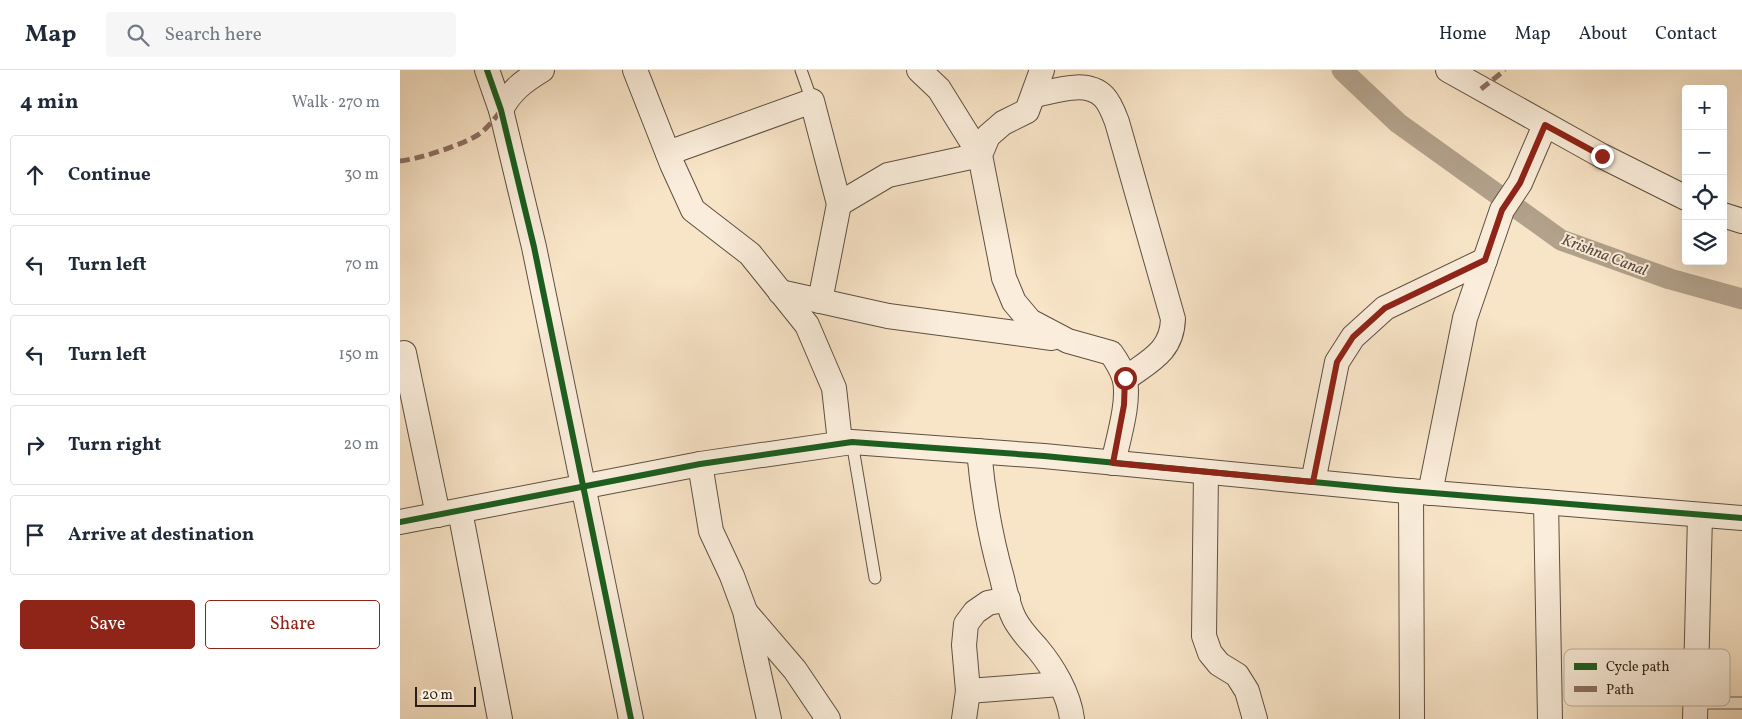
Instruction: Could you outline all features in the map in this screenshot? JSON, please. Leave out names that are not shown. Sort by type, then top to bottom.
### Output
[{"type":"street","points":[[487,70],[501,110],[534,247],[631,719]]},
{"type":"street","points":[[501,110],[508,96],[522,82],[542,70]]},
{"type":"street","points":[[635,70],[693,210],[750,254],[806,325],[834,388],[846,442]]},
{"type":"street","points":[[919,70],[939,89],[980,156],[1004,278],[1014,302],[1030,320],[1068,340]]},
{"type":"street","points":[[980,156],[988,136],[1002,124],[1027,111],[1035,95],[1042,70]]},
{"type":"street","points":[[1448,70],[1545,125],[1682,196]]},
{"type":"street","points":[[1035,95],[1073,87],[1092,89],[1104,97],[1118,122],[1173,319],[1172,333],[1166,347],[1125,378]]},
{"type":"street","points":[[668,153],[812,101],[839,204],[820,301]]},
{"type":"street","points":[[1412,719],[1421,492],[1466,318],[1485,260],[1502,210],[1520,183],[1545,125]]},
{"type":"street","points":[[839,204],[888,176],[980,156]]},
{"type":"street","points":[[1727,216],[1742,221]]},
{"type":"street","points":[[1313,482],[1337,362],[1353,337],[1385,308],[1485,260]]},
{"type":"street","points":[[780,292],[888,316],[1068,340],[1111,353],[1125,378],[1124,405],[1113,463]]},
{"type":"street","points":[[404,353],[449,513],[500,719]]},
{"type":"street","points":[[400,522],[700,464],[846,442],[979,451],[1421,492],[1742,518]]},
{"type":"street","points":[[979,451],[982,487],[993,548],[1014,617],[1024,634],[1038,649],[1060,684],[1072,719]]},
{"type":"street","points":[[700,464],[711,531],[732,576],[745,611],[768,719]]},
{"type":"street","points":[[1206,472],[1204,636],[1210,653],[1219,664],[1237,675],[1248,691],[1255,719]]},
{"type":"street","points":[[1546,502],[1550,719]]},
{"type":"street","points":[[1697,649],[1700,515]]},
{"type":"street","points":[[964,719],[968,691],[964,645],[966,624],[975,612],[988,603],[1008,599]]},
{"type":"street","points":[[745,611],[795,670],[828,719]]},
{"type":"street","points":[[968,691],[1060,684]]},
{"type":"lane","points":[[801,70],[812,101]]},
{"type":"lane","points":[[846,442],[875,578]]},
{"type":"lane","points":[[1695,711],[1724,706]]},
{"type":"waterway","name":"Krishna Canal","points":[[1342,70],[1398,123],[1561,240],[1670,279],[1742,299]]},
{"type":"marked path","points":[[1481,89],[1505,70]]},
{"type":"marked path","points":[[400,161],[428,155],[469,140],[480,134],[501,110]]},
{"type":"cycle path","points":[[487,70],[501,110],[534,247],[631,719]]},
{"type":"cycle path","points":[[400,522],[700,464],[852,442],[1044,456],[1396,490],[1742,518]]},
{"type":"route","points":[[1125,378],[1124,405],[1113,463],[1313,482],[1337,362],[1353,337],[1385,308],[1485,260],[1502,210],[1520,183],[1545,125],[1602,156]]}]
